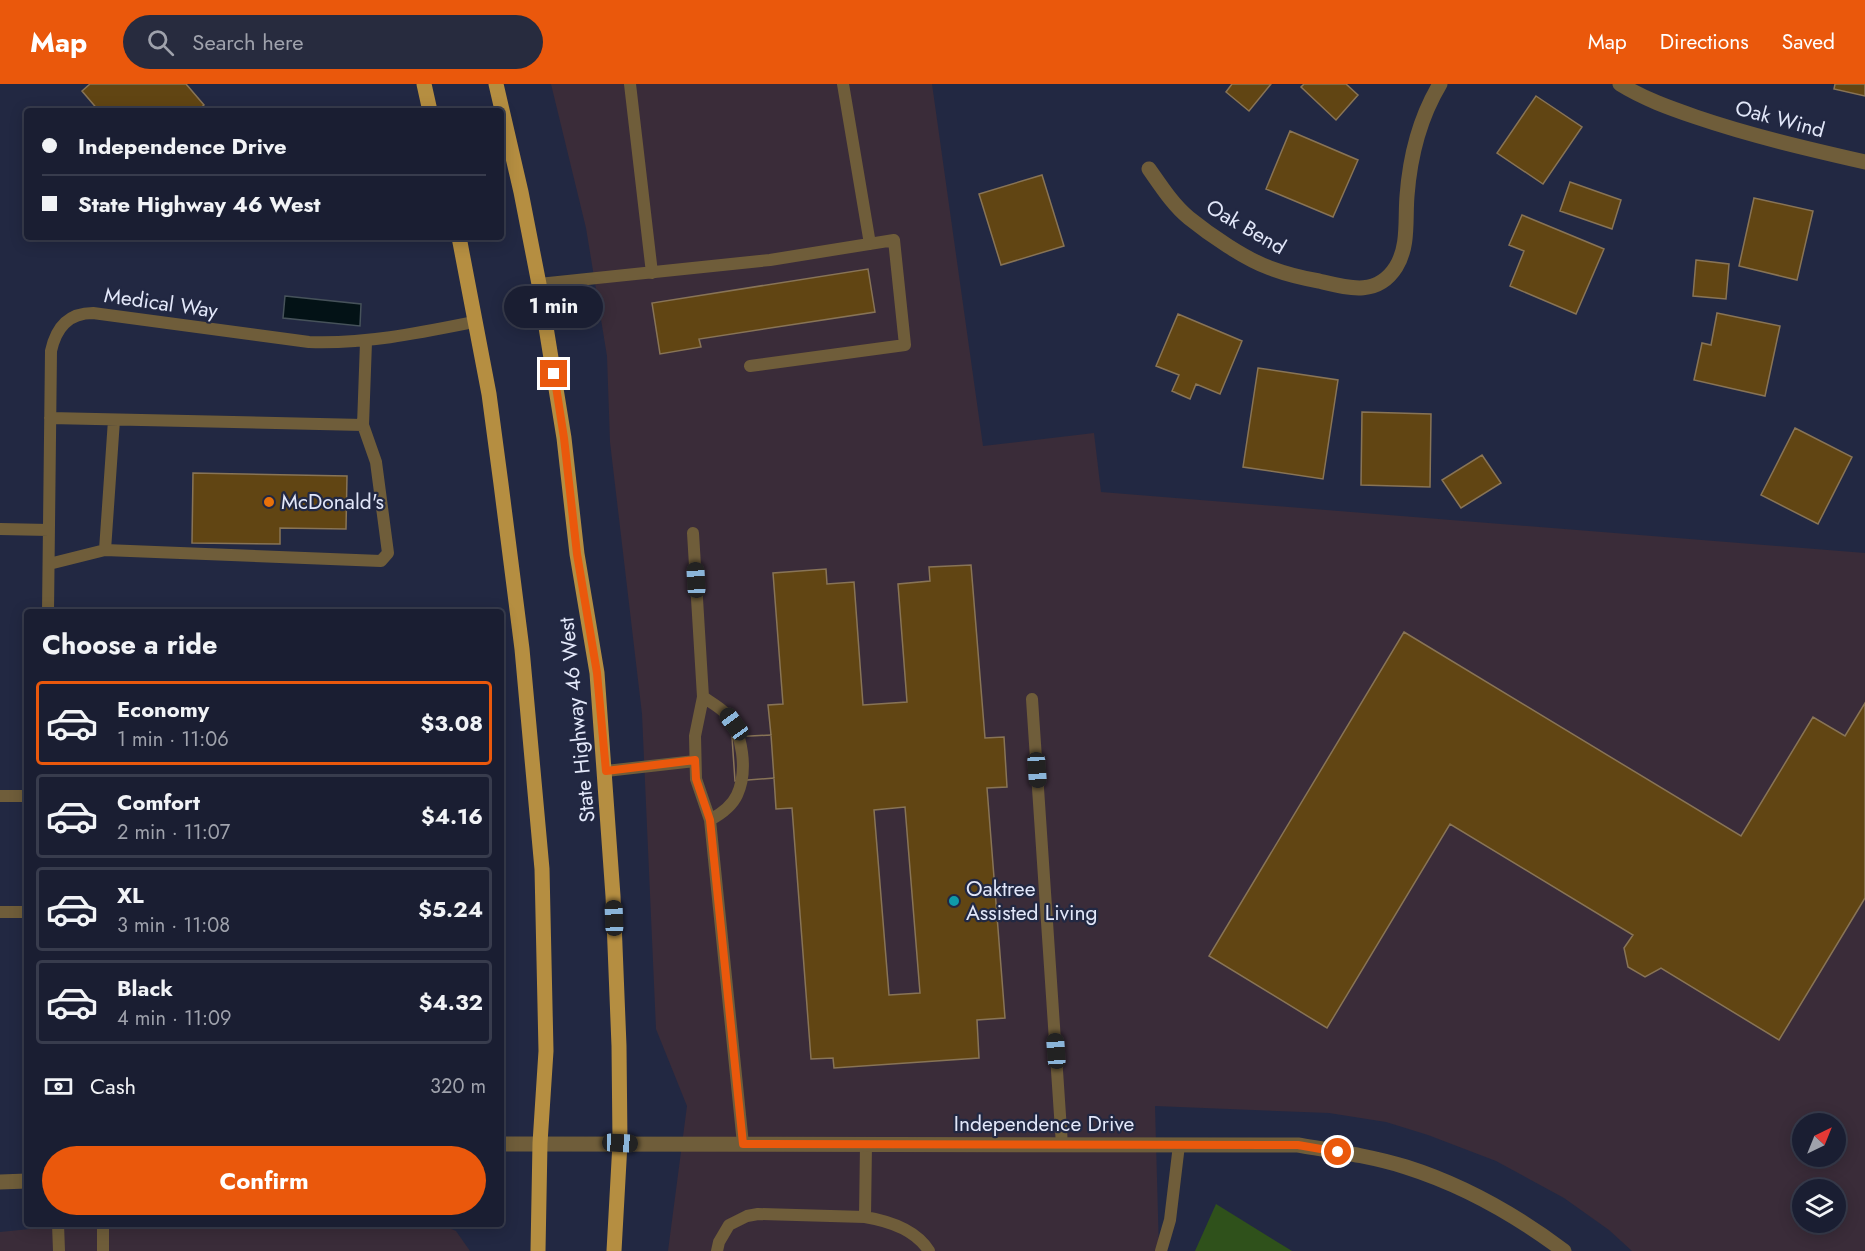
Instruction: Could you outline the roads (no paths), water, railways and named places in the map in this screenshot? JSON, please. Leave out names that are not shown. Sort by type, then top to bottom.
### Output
[{"type":"main road","points":[[424,84],[429,108]]},
{"type":"main road","name":"State Highway 46 West","points":[[496,84],[502,108]]},
{"type":"main road","name":"State Highway 46 West","points":[[504,119],[539,284],[564,438],[577,554],[597,673],[606,771],[614,908],[620,1143],[614,1251]]},
{"type":"main road","points":[[460,240],[489,394],[522,649],[542,869],[546,1051],[540,1143],[538,1251]]},
{"type":"street","name":"Oak Bend","points":[[1149,169],[1161,187],[1188,217],[1226,244],[1269,268],[1343,287],[1359,289],[1374,286],[1387,280],[1397,266],[1402,253],[1406,236],[1411,156],[1421,122],[1440,84]]},
{"type":"street","name":"Oak Wind","points":[[1620,84],[1667,107],[1733,130],[1865,162]]},
{"type":"street","name":"Independence Drive","points":[[504,1144],[1298,1145],[1358,1155],[1406,1167],[1460,1188],[1514,1216],[1564,1251]]},
{"type":"street","points":[[0,1182],[24,1181]]},
{"type":"lane","points":[[630,84],[652,273]]},
{"type":"lane","points":[[843,84],[870,244]]},
{"type":"lane","points":[[539,284],[770,260],[894,240],[905,345],[750,366]]},
{"type":"lane","name":"Medical Way","points":[[48,609],[51,351],[53,340],[65,321],[75,315],[85,313],[309,342],[366,342],[474,322]]},
{"type":"lane","points":[[49,564],[105,550],[381,561],[388,553],[376,462],[363,425],[366,342]]},
{"type":"lane","points":[[50,418],[363,425]]},
{"type":"lane","points":[[105,550],[114,420]]},
{"type":"lane","points":[[0,529],[49,530]]},
{"type":"lane","points":[[693,533],[703,697],[694,736],[696,779],[710,820],[743,1144]]},
{"type":"lane","points":[[703,697],[725,713],[734,724],[741,742],[742,770],[737,796],[729,806],[710,820]]},
{"type":"lane","points":[[1032,699],[1062,1145]]},
{"type":"lane","points":[[606,771],[695,760]]},
{"type":"lane","points":[[0,796],[24,796]]},
{"type":"lane","points":[[0,912],[24,912]]},
{"type":"lane","points":[[865,1216],[866,1144]]},
{"type":"lane","points":[[1161,1251],[1170,1220],[1179,1145]]},
{"type":"lane","points":[[717,1251],[719,1242],[729,1225],[738,1218],[758,1214],[865,1216],[879,1219],[906,1230],[929,1251]]},
{"type":"lane","points":[[58,1227],[59,1251]]},
{"type":"lane","points":[[103,1227],[103,1251]]},
{"type":"place","name":"McDonald's","points":[[269,502]]},
{"type":"place","name":"Oaktree Assisted Living","points":[[954,901]]}]
